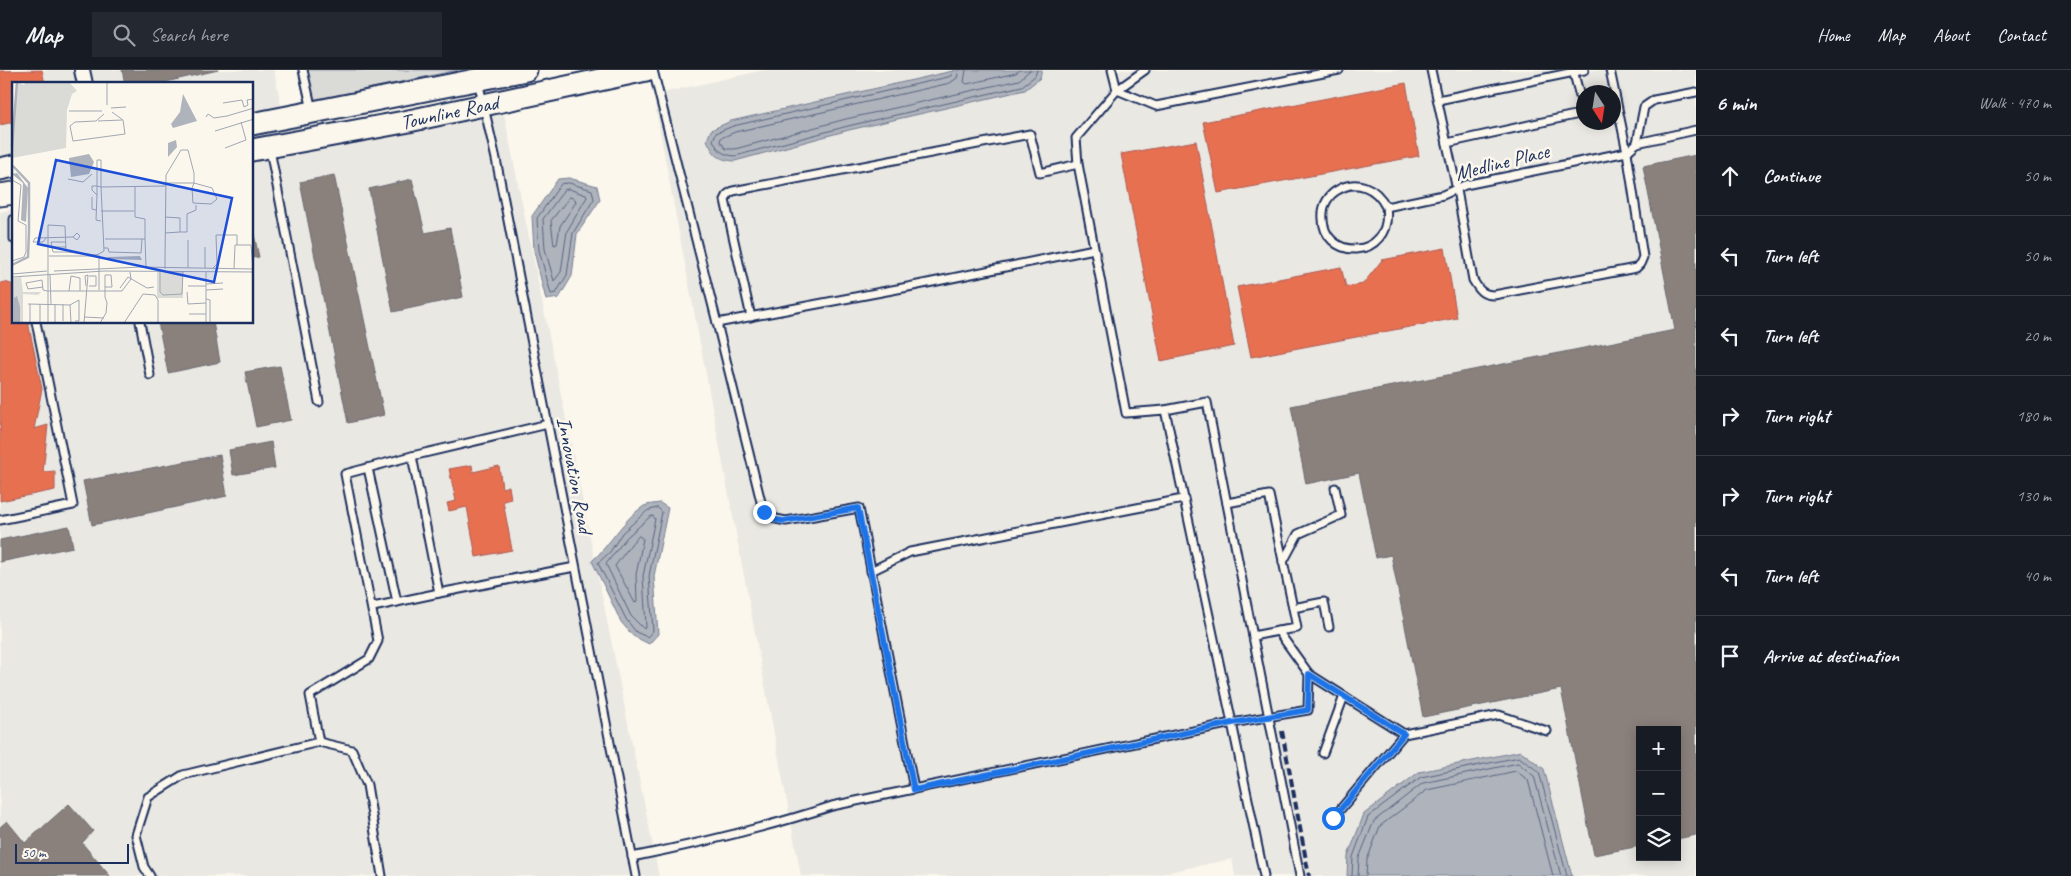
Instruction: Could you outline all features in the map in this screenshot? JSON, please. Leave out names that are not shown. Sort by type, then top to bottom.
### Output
[{"type":"main road","name":"Townline Road","points":[[254,124],[478,81],[525,70]]},
{"type":"main road","name":"Townline Road","points":[[261,149],[484,106],[646,70]]},
{"type":"lane","points":[[304,70],[312,113]]},
{"type":"lane","points":[[653,70],[763,510],[776,520],[784,521],[858,508],[914,790]]},
{"type":"lane","points":[[1112,70],[1117,90]]},
{"type":"lane","points":[[1145,70],[1117,90],[1076,138],[1078,164],[1094,249],[1126,413],[1164,410],[1207,402],[1300,876]]},
{"type":"lane","points":[[1117,90],[1156,106],[1339,70]]},
{"type":"lane","points":[[1431,70],[1457,190],[1473,280],[1479,290],[1486,295],[1636,268],[1640,264],[1643,257],[1627,152],[1610,70]]},
{"type":"lane","points":[[1438,100],[1584,70]]},
{"type":"lane","points":[[1573,71],[1577,85]]},
{"type":"lane","name":"Innovation Road","points":[[478,81],[496,159],[636,876]]},
{"type":"lane","points":[[1637,143],[1644,107],[1654,100],[1696,92]]},
{"type":"lane","points":[[1447,143],[1576,115]]},
{"type":"lane","points":[[1627,152],[1637,143],[1696,130]]},
{"type":"lane","points":[[751,317],[725,200],[728,194],[1030,134],[1040,173],[1078,164]]},
{"type":"lane","points":[[261,149],[319,402]]},
{"type":"lane","name":"Medline Place","points":[[1386,207],[1443,195],[1465,186],[1627,152]]},
{"type":"lane","points":[[1353,184],[1364,185],[1374,190],[1382,198],[1386,207],[1388,218],[1386,229],[1372,245],[1362,249],[1351,249],[1336,243],[1326,231],[1323,211],[1330,196],[1342,187],[1353,184]]},
{"type":"lane","points":[[717,323],[1094,249]]},
{"type":"lane","points":[[0,520],[73,505],[36,324]]},
{"type":"lane","points":[[140,324],[150,375]]},
{"type":"lane","points":[[1164,410],[1264,876]]},
{"type":"lane","points":[[319,742],[310,695],[369,659],[378,641],[344,474],[548,424]]},
{"type":"lane","points":[[412,456],[439,593]]},
{"type":"lane","points":[[368,468],[397,602]]},
{"type":"lane","points":[[1283,562],[1298,534],[1341,515],[1335,488]]},
{"type":"lane","points":[[1227,503],[1269,495],[1297,628],[1253,636]]},
{"type":"lane","points":[[871,571],[910,552],[1183,499]]},
{"type":"lane","points":[[372,607],[575,567]]},
{"type":"lane","points":[[1293,608],[1324,602],[1329,627]]},
{"type":"lane","points":[[1278,631],[1309,674],[1404,734]]},
{"type":"lane","points":[[632,857],[723,838],[832,806],[1232,723],[1308,710],[1309,674]]},
{"type":"lane","points":[[1324,753],[1344,696]]},
{"type":"lane","points":[[1333,818],[1404,734],[1499,716],[1547,731]]},
{"type":"lane","points":[[150,876],[144,867],[136,835],[148,797],[183,774],[319,742],[352,750],[366,784],[382,876]]},
{"type":"shaded area","points":[[0,70],[274,70],[282,111],[254,116],[254,82],[12,82],[12,156],[0,158]]},
{"type":"shaded area","points":[[298,70],[458,70],[305,102]]},
{"type":"shaded area","points":[[764,70],[1696,70],[1696,876],[1235,876],[1232,859],[1149,876],[801,876],[653,95]]},
{"type":"shaded area","points":[[504,114],[659,876],[0,876],[0,212],[12,209],[12,324],[254,324],[254,163]]},
{"type":"water","points":[[957,70],[1042,70],[1040,78],[1025,90],[849,130],[735,161],[717,156],[707,140],[711,130],[731,121]]},
{"type":"water","points":[[569,178],[597,186],[600,200],[577,234],[572,276],[559,298],[546,300],[534,251],[532,216],[558,179]]},
{"type":"water","points":[[660,503],[668,508],[654,576],[658,634],[649,644],[633,636],[621,622],[592,561],[636,511],[646,505]]},
{"type":"water","points":[[1521,751],[1544,769],[1572,876],[1347,876],[1348,856],[1364,814],[1419,772]]},
{"type":"building: Shops","points":[[42,70],[45,82],[12,82],[12,122],[0,125],[0,71]]},
{"type":"building: Shops","points":[[1406,83],[1419,156],[1218,193],[1203,122]]},
{"type":"building: Shops","points":[[1196,141],[1234,346],[1161,361],[1121,154]]},
{"type":"building: Shops","points":[[1445,248],[1457,318],[1251,357],[1237,287],[1341,267],[1346,287],[1363,284],[1382,260]]},
{"type":"building: Shops","points":[[5,282],[12,284],[12,324],[28,324],[42,389],[34,429],[48,425],[43,472],[55,471],[55,490],[0,501],[0,283]]},
{"type":"building: Shops","points":[[472,465],[473,472],[499,466],[502,488],[509,486],[511,499],[503,501],[512,550],[476,557],[467,507],[449,511],[447,503],[456,501],[449,469]]},
{"type":"building: Industry","points":[[122,70],[218,70],[166,82],[125,82]]},
{"type":"building: Industry","points":[[1696,155],[1696,835],[1681,838],[1681,726],[1636,726],[1636,847],[1594,855],[1561,689],[1423,717],[1391,555],[1376,558],[1359,473],[1306,484],[1291,406],[1675,330],[1643,166]]},
{"type":"building: Industry","points":[[334,175],[384,415],[348,423],[300,182]]},
{"type":"building: Industry","points":[[412,179],[425,233],[450,228],[463,297],[393,312],[369,189]]},
{"type":"building: Industry","points":[[254,235],[259,257],[254,258]]},
{"type":"building: Industry","points":[[158,324],[213,324],[220,362],[168,373]]},
{"type":"building: Industry","points":[[280,366],[291,420],[256,427],[245,372]]},
{"type":"building: Industry","points":[[271,442],[275,468],[233,475],[229,450]]},
{"type":"building: Industry","points":[[220,455],[227,496],[92,525],[83,481]]},
{"type":"building: Industry","points":[[69,526],[73,547],[0,562],[0,540]]},
{"type":"building: Industry","points":[[69,804],[93,831],[82,843],[110,876],[0,876],[0,827],[7,821],[25,843]]},
{"type":"railway","points":[[1282,731],[1309,876]]},
{"type":"route","points":[[764,512],[776,520],[784,521],[858,508],[914,790],[1232,723],[1308,710],[1309,674],[1404,734],[1333,818]]}]
